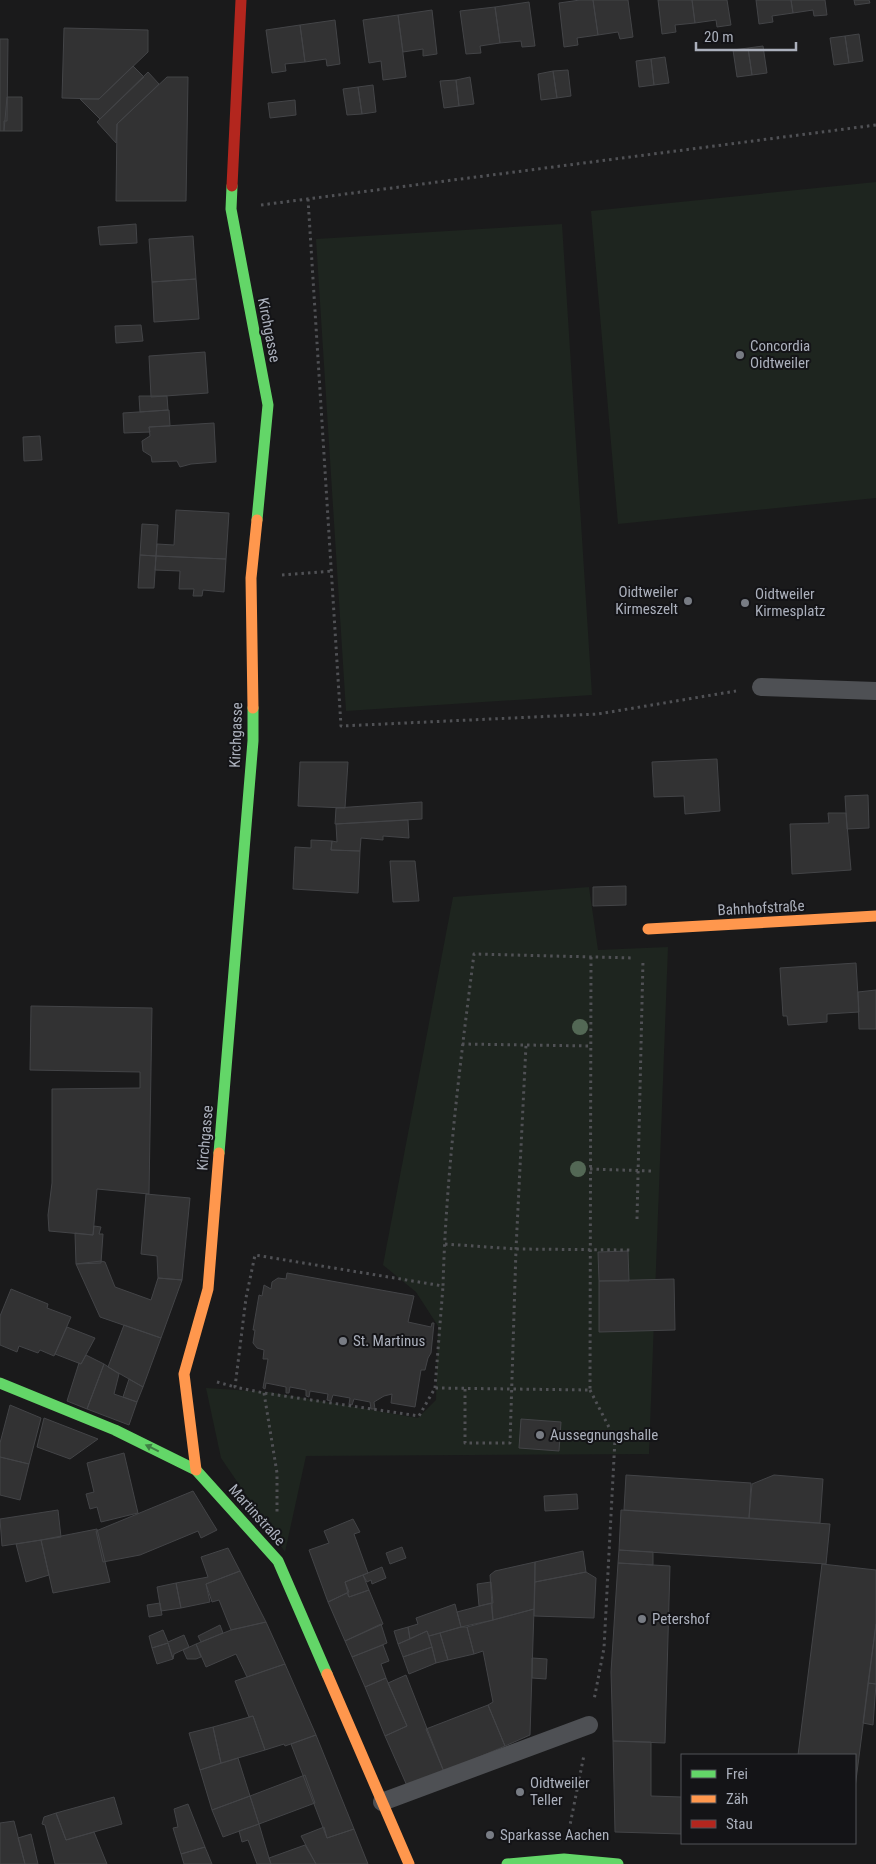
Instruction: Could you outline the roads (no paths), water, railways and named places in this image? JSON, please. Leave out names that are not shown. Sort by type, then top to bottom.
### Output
[{"type":"street","name":"Kirchgasse","points":[[196,1470],[184,1374],[209,1279],[253,741],[251,578],[268,405],[231,209],[241,0]]},
{"type":"street","name":"Bahnhofstraße","points":[[648,929],[876,916]]},
{"type":"street","name":"Martinstraße","points":[[0,1383],[115,1430],[196,1470],[278,1561],[409,1864]]},
{"type":"street","points":[[507,1864],[564,1859],[618,1864]]},
{"type":"lane","points":[[761,687],[876,691]]},
{"type":"lane","points":[[382,1802],[589,1725]]},
{"type":"place","name":"Concordia Oidtweiler","points":[[740,355]]},
{"type":"place","name":"Oidtweiler Kirmeszelt","points":[[688,601]]},
{"type":"place","name":"Oidtweiler Kirmesplatz","points":[[745,603]]},
{"type":"place","name":"St. Martinus","points":[[343,1341]]},
{"type":"place","name":"Aussegnungshalle","points":[[540,1435]]},
{"type":"place","name":"Petershof","points":[[642,1619]]},
{"type":"place","name":"Oidtweiler Teller","points":[[520,1792]]},
{"type":"place","name":"Sparkasse Aachen","points":[[490,1835]]}]
